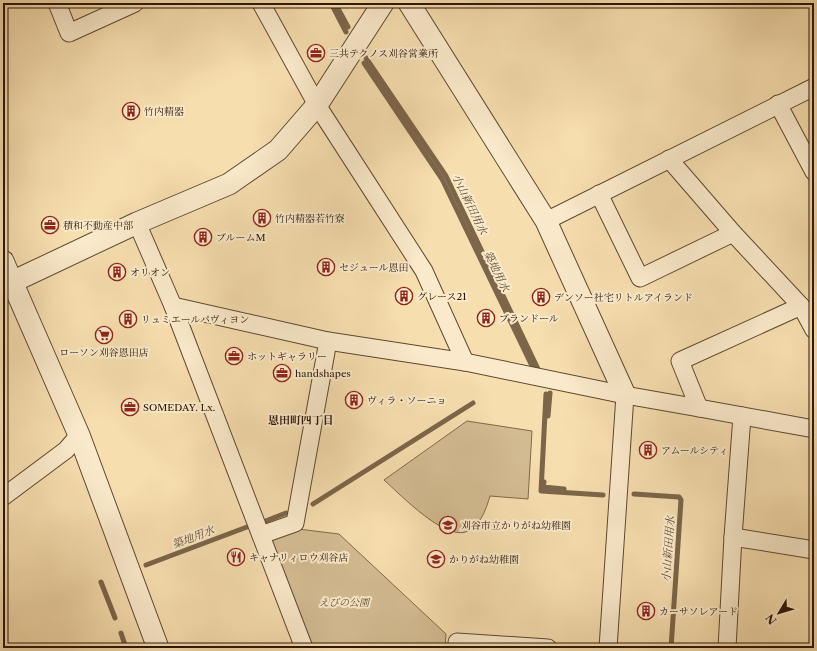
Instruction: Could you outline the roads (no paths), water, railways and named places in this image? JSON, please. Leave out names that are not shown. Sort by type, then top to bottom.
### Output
[{"type":"street","points":[[57,3],[69,33],[136,3]]},
{"type":"street","points":[[261,3],[317,105],[424,271],[465,362]]},
{"type":"street","points":[[12,282],[137,223],[229,184],[278,150],[317,105],[383,3]]},
{"type":"street","points":[[409,3],[546,222],[625,395],[608,648]]},
{"type":"street","points":[[546,222],[814,87]]},
{"type":"street","points":[[778,104],[814,172]]},
{"type":"street","points":[[669,159],[733,233],[801,306],[814,330]]},
{"type":"street","points":[[599,194],[640,278],[733,233]]},
{"type":"street","points":[[137,223],[173,306],[304,648]]},
{"type":"street","points":[[3,261],[79,435],[158,648]]},
{"type":"street","points":[[173,306],[328,340],[465,362],[625,395],[814,429]]},
{"type":"street","points":[[699,408],[680,361],[801,306]]},
{"type":"street","points":[[260,535],[294,523],[328,340]]},
{"type":"street","points":[[727,648],[742,416]]},
{"type":"street","points":[[3,497],[66,450],[79,435]]},
{"type":"street","points":[[733,537],[814,550]]},
{"type":"street","points":[[457,648],[457,642],[548,648]]},
{"type":"waterway","name":"築地用水","points":[[331,3],[346,32]]},
{"type":"waterway","name":"築地用水","points":[[335,3],[348,27]]},
{"type":"waterway","name":"小山新田用水","points":[[366,58],[446,176],[538,369]]},
{"type":"waterway","name":"築地用水","points":[[364,63],[442,179],[533,368]]},
{"type":"waterway","name":"小山新田用水","points":[[548,416],[550,393]]},
{"type":"waterway","name":"小山新田用水","points":[[546,394],[541,491],[603,495]]},
{"type":"waterway","name":"築地用水","points":[[313,504],[473,403]]},
{"type":"waterway","name":"小山新田用水","points":[[544,482],[543,487],[564,489]]},
{"type":"waterway","name":"小山新田用水","points":[[634,494],[679,497],[681,500],[671,648]]},
{"type":"waterway","name":"築地用水","points":[[263,522],[286,513]]},
{"type":"waterway","name":"築地用水","points":[[146,565],[247,527]]},
{"type":"waterway","name":"築地用水","points":[[101,582],[115,618]]},
{"type":"waterway","name":"築地用水","points":[[121,633],[126,648]]},
{"type":"place","name":"三共テクノス刈谷営業所","points":[[316,53]]},
{"type":"place","name":"竹内精器","points":[[131,111]]},
{"type":"place","name":"竹内精器若竹寮","points":[[262,218]]},
{"type":"place","name":"積和不動産中部","points":[[50,225]]},
{"type":"place","name":"ブルームM","points":[[203,237]]},
{"type":"place","name":"セジュール恩田","points":[[326,267]]},
{"type":"place","name":"オリオン","points":[[117,272]]},
{"type":"place","name":"グレース21","points":[[404,296]]},
{"type":"place","name":"デンソー社宅リトルアイランド","points":[[541,297]]},
{"type":"place","name":"プランドール","points":[[486,318]]},
{"type":"place","name":"リュミエールパヴィヨン","points":[[128,319]]},
{"type":"place","name":"ローソン刈谷恩田店","points":[[104,335]]},
{"type":"place","name":"ホットギャラリー","points":[[234,356]]},
{"type":"place","name":"handshapes","points":[[282,373]]},
{"type":"place","name":"ヴィラ・ソーニョ","points":[[354,400]]},
{"type":"place","name":"SOMEDAY. Lx.","points":[[130,407]]},
{"type":"place","name":"アムールシティ","points":[[648,450]]},
{"type":"place","name":"刈谷市立かりがね幼稚園","points":[[448,525]]},
{"type":"place","name":"キャナリィロウ刈谷店","points":[[236,557]]},
{"type":"place","name":"かりがね幼稚園","points":[[436,559]]},
{"type":"place","name":"カーサソレアード","points":[[646,611]]},
{"type":"district","name":"恩田町四丁目","points":[[301,420]]},
{"type":"park label","name":"えびの公園","points":[[344,602]]}]
